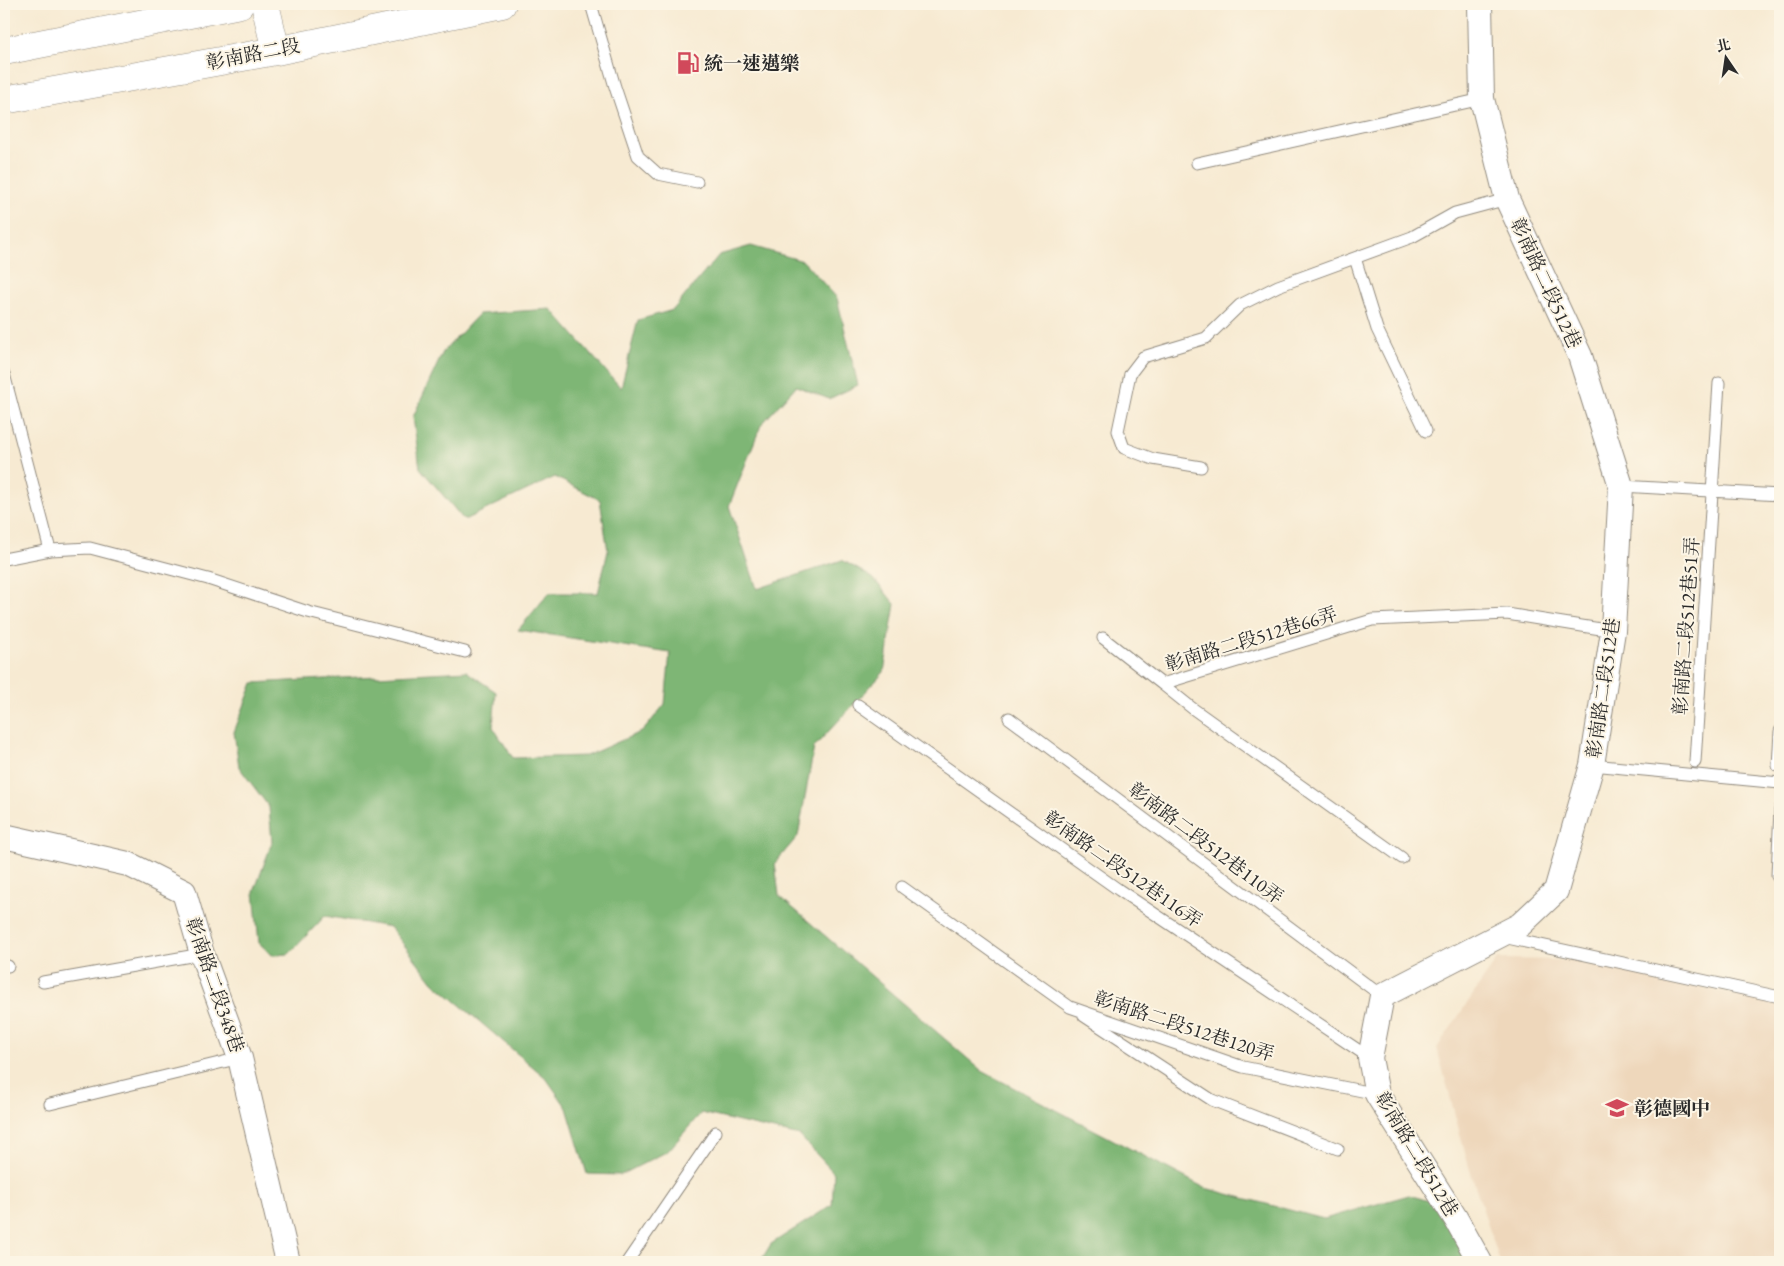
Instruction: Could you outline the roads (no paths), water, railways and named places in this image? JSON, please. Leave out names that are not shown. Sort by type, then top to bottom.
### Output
[{"type":"main road","points":[[4,51],[240,4]]},
{"type":"main road","points":[[265,4],[276,50]]},
{"type":"main road","name":"彰南路二段","points":[[4,100],[276,50],[502,4]]},
{"type":"street","name":"彰南路二段512巷","points":[[1480,4],[1482,99],[1507,198],[1580,356],[1620,486],[1613,631],[1592,765],[1556,891],[1520,925],[1382,996],[1370,1058],[1377,1094],[1456,1219],[1480,1262]]},
{"type":"street","name":"彰南路二段348巷","points":[[4,836],[128,864],[184,892],[202,954],[240,1058],[288,1262]]},
{"type":"lane","points":[[591,4],[615,87],[638,156],[658,174],[697,182]]},
{"type":"lane","points":[[1197,163],[1482,99]]},
{"type":"lane","points":[[1201,467],[1153,459],[1124,448],[1118,431],[1130,374],[1143,357],[1206,338],[1240,305],[1278,286],[1412,237],[1455,213],[1507,198]]},
{"type":"lane","points":[[1355,258],[1376,329],[1426,432]]},
{"type":"lane","points":[[4,374],[50,550]]},
{"type":"lane","name":"彰南路二段512巷51弄","points":[[1695,762],[1719,382]]},
{"type":"lane","points":[[1620,486],[1780,495]]},
{"type":"lane","points":[[4,559],[50,550],[90,548],[208,579],[308,612],[465,652]]},
{"type":"lane","name":"彰南路二段512巷66弄","points":[[1162,684],[1372,620],[1507,614],[1613,631]]},
{"type":"lane","points":[[1103,638],[1162,684]]},
{"type":"lane","name":"彰南路二段512巷66弄","points":[[1162,684],[1192,708],[1402,858]]},
{"type":"lane","name":"彰南路二段512巷116弄","points":[[858,705],[1119,890],[1370,1058]]},
{"type":"lane","name":"彰南路二段512巷110弄","points":[[1009,718],[1382,996]]},
{"type":"lane","points":[[1778,766],[1780,731]]},
{"type":"lane","points":[[1592,765],[1780,783]]},
{"type":"lane","points":[[1777,876],[1780,809]]},
{"type":"lane","name":"彰南路二段512巷120弄","points":[[902,887],[1070,1007],[1212,1100],[1338,1149]]},
{"type":"lane","points":[[1497,936],[1780,997]]},
{"type":"lane","points":[[43,982],[202,954]]},
{"type":"lane","name":"彰南路二段512巷120弄","points":[[1070,1007],[1243,1067],[1377,1094]]},
{"type":"lane","points":[[50,1104],[240,1058]]},
{"type":"lane","points":[[627,1262],[716,1132]]},
{"type":"place","name":"統一速邁樂","points":[[688,63]]},
{"type":"place","name":"彰德國中","points":[[1617,1108]]}]
